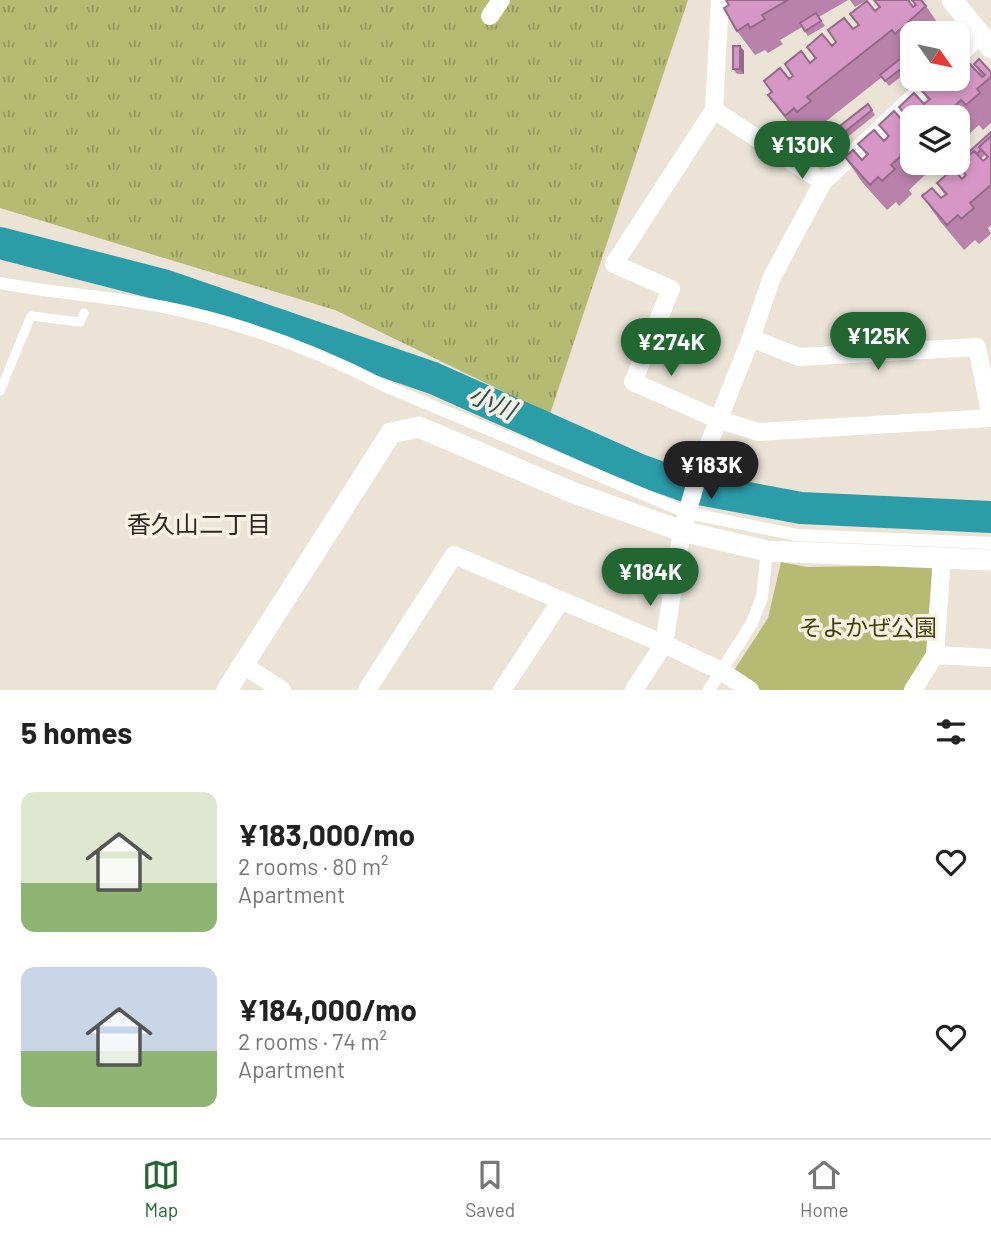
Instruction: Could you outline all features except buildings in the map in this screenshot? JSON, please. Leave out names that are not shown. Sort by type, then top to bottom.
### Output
[{"type":"street","points":[[490,16],[501,0]]},
{"type":"street","points":[[720,0],[714,110],[614,264],[671,289],[633,382],[717,419],[758,432],[991,418],[977,347],[799,358],[751,338]]},
{"type":"street","points":[[952,0],[985,42]]},
{"type":"street","points":[[634,690],[664,644],[684,525],[702,461],[772,277],[823,182],[920,91]]},
{"type":"street","points":[[714,110],[823,182]]},
{"type":"street","points":[[0,283],[164,307],[235,327],[347,366],[684,525],[797,535],[991,543]]},
{"type":"street","points":[[227,690],[391,433],[419,427],[574,492],[767,551],[991,559]]},
{"type":"street","points":[[709,690],[751,623],[762,597],[767,551]]},
{"type":"street","points":[[367,690],[454,555],[664,644],[721,671],[750,690]]},
{"type":"street","points":[[914,690],[935,655],[942,557]]},
{"type":"street","points":[[502,690],[560,602]]},
{"type":"street","points":[[935,655],[991,658]]},
{"type":"street","points":[[243,665],[282,690]]},
{"type":"lane","points":[[0,391],[31,316],[80,322],[84,313]]},
{"type":"green space","points":[[0,0],[688,0],[550,414],[335,310],[0,208]]},
{"type":"green space","name":"そよかぜ公園","points":[[781,562],[807,567],[936,565],[928,661],[909,690],[761,690],[733,672],[768,618]]},
{"type":"waterway","name":"小川","points":[[0,243],[163,285],[433,378],[640,470],[688,487],[801,508],[991,517]]},
{"type":"district","name":"香久山二丁目","points":[[199,525]]}]
